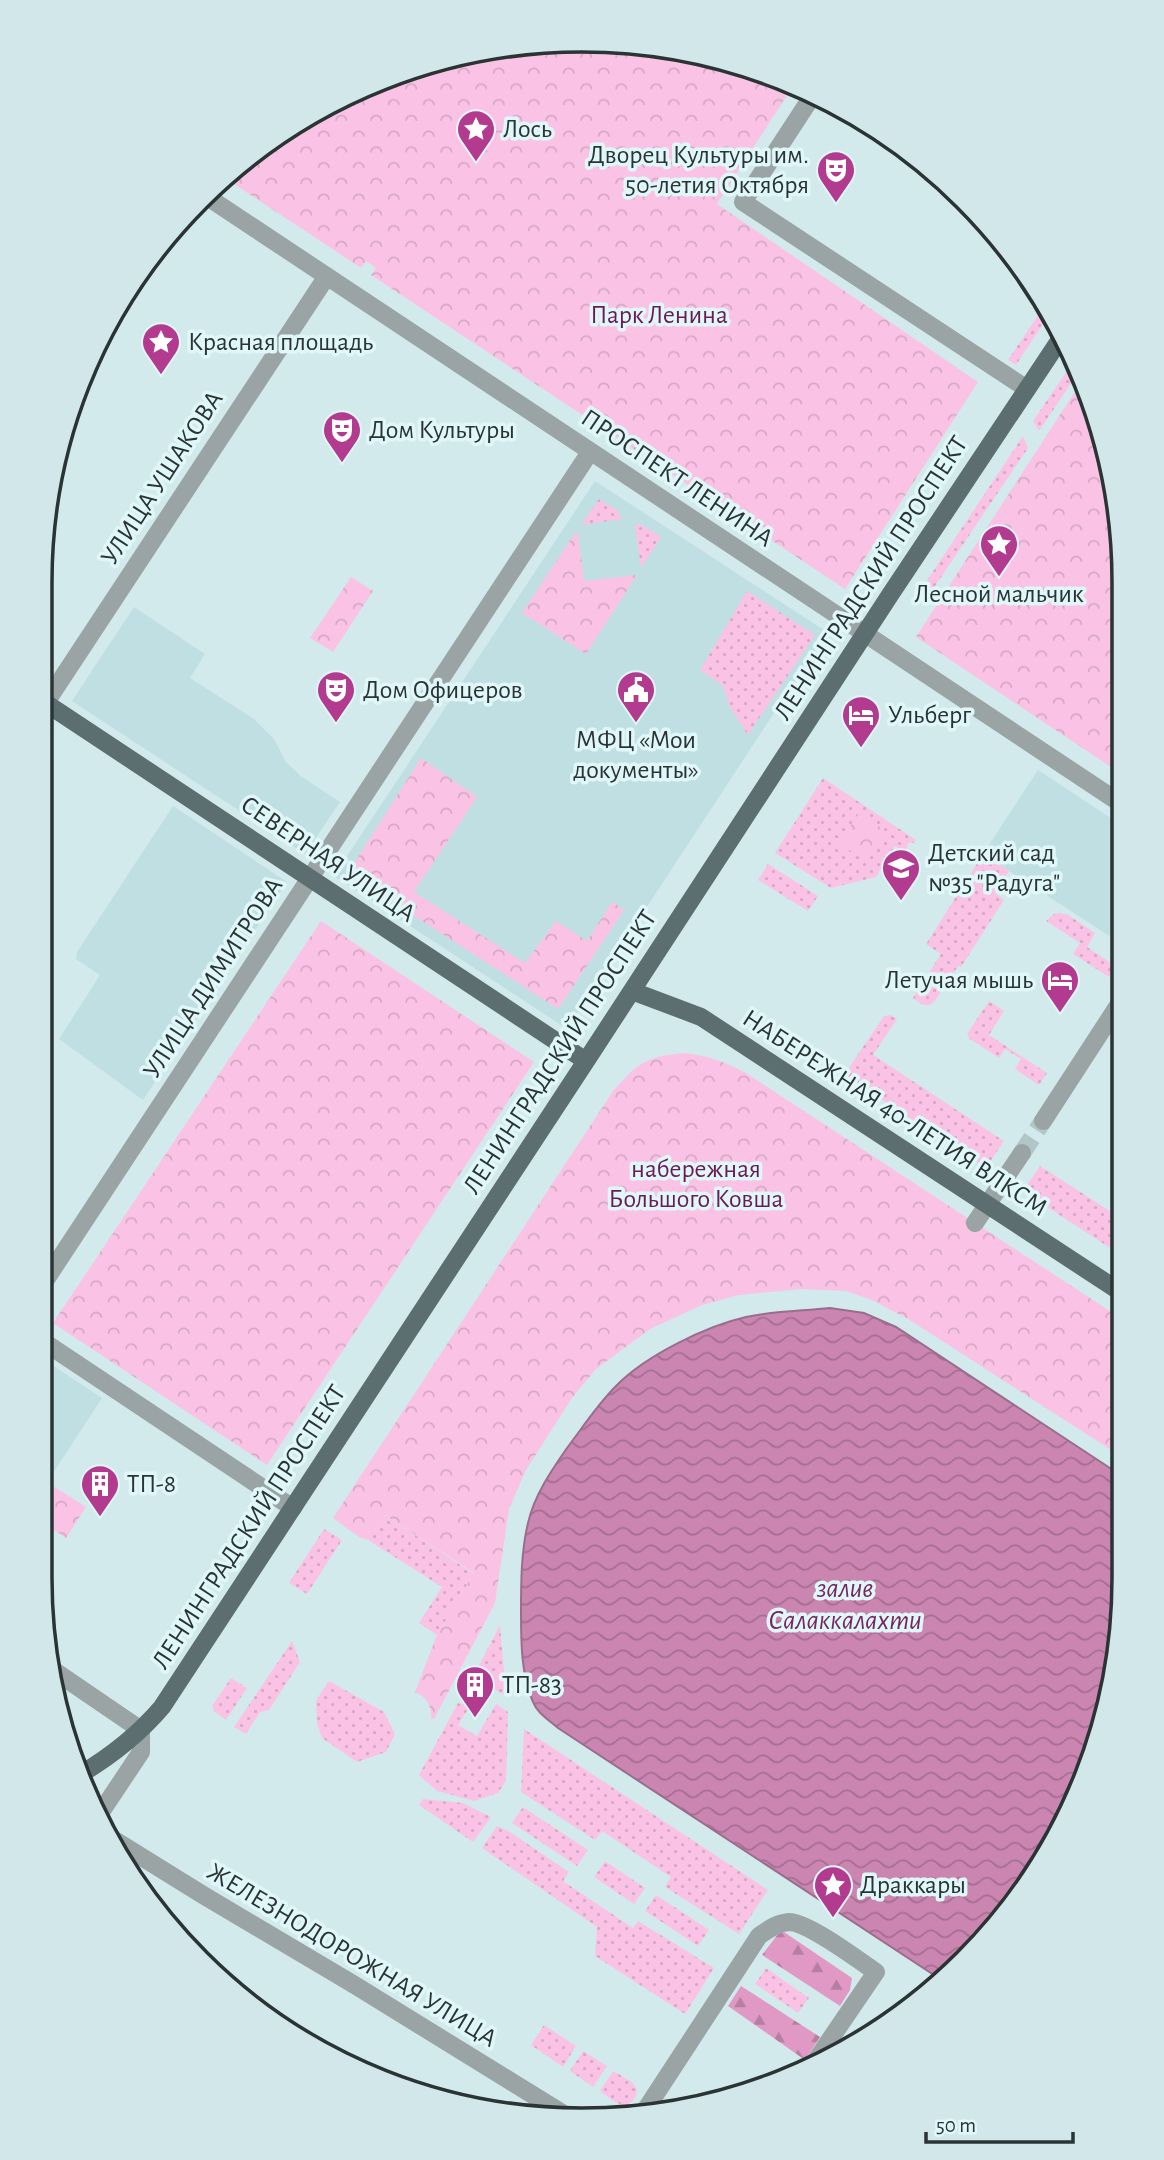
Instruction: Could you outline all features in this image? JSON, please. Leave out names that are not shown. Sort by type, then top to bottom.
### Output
[{"type":"main road","name":"ЛЕНИНГРАДСКИЙ ПРОСПЕКТ","points":[[89,1769],[141,1730],[162,1707],[1055,345]]},
{"type":"main road","name":"СЕВЕРНАЯ УЛИЦА","points":[[52,711],[586,1062]]},
{"type":"main road","name":"НАБЕРЕЖНАЯ 40-ЛЕТИЯ ВЛКСМ","points":[[632,991],[701,1017],[1112,1287]]},
{"type":"street","points":[[808,103],[743,202],[1027,389]]},
{"type":"street","name":"ПРОСПЕКТ ЛЕНИНА","points":[[215,202],[1112,798]]},
{"type":"street","name":"УЛИЦА УШАКОВА","points":[[52,691],[327,276]]},
{"type":"street","name":"УЛИЦА ДИМИТРОВА","points":[[52,1270],[590,452]]},
{"type":"street","points":[[1043,1121],[1112,1015]]},
{"type":"street","points":[[975,1223],[1022,1153]]},
{"type":"street","points":[[52,1347],[293,1508]]},
{"type":"street","points":[[62,1676],[141,1730],[141,1752],[105,1807]]},
{"type":"street","name":"ЖЕЛЕЗНОДОРОЖНАЯ УЛИЦА","points":[[125,1846],[551,2106]]},
{"type":"street","points":[[650,2103],[759,1936],[773,1926],[791,1922],[809,1928],[876,1972],[823,2049]]},
{"type":"shaded area","points":[[595,481],[827,632],[567,1029],[334,876]]},
{"type":"shaded area","points":[[134,607],[205,654],[190,678],[254,719],[275,740],[285,761],[302,777],[340,802],[305,854],[72,701]]},
{"type":"shaded area","points":[[1038,770],[1112,819],[1111,937],[983,854]]},
{"type":"shaded area","points":[[173,806],[287,882],[143,1100],[59,1039],[100,975],[76,959],[77,952]]},
{"type":"shaded area","points":[[52,1365],[102,1398],[52,1475]]},
{"type":"green space","name":"Парк Ленина","points":[[582,52],[651,57],[685,63],[752,81],[788,94],[717,204],[978,382],[845,589],[371,275],[376,268],[366,261],[361,268],[233,184],[317,123],[379,93],[445,71],[513,57]]},
{"type":"green space","points":[[1039,314],[1044,323],[1016,365],[1008,360]]},
{"type":"green space","points":[[1067,371],[1072,382],[1039,431],[1033,421]]},
{"type":"green space","points":[[1074,393],[1093,445],[1107,513],[1112,582],[1112,768],[916,637]]},
{"type":"green space","points":[[1023,436],[1028,448],[923,604],[918,594]]},
{"type":"green space","points":[[599,499],[618,511],[622,519],[581,525]]},
{"type":"green space","points":[[639,523],[661,537],[641,568],[635,526]]},
{"type":"green space","points":[[575,533],[578,533],[584,581],[637,575],[586,654],[522,613]]},
{"type":"green space","points":[[351,577],[373,591],[333,652],[310,638]]},
{"type":"green space","points":[[747,591],[815,635],[748,735],[730,707],[723,686],[700,670]]},
{"type":"green space","points":[[421,758],[477,797],[414,892],[525,963],[556,921],[587,941],[612,902],[624,910],[558,1009],[348,873]]},
{"type":"green space","points":[[823,778],[916,840],[914,843],[908,843],[907,849],[895,846],[876,877],[831,888],[775,853]]},
{"type":"green space","points":[[859,813],[887,832],[867,862],[839,843]]},
{"type":"green space","points":[[983,854],[1009,871],[995,893],[1004,900],[961,967],[958,966],[934,1002],[923,1004],[913,998],[941,954],[926,944]]},
{"type":"green space","points":[[768,864],[818,896],[808,911],[758,880]]},
{"type":"green space","points":[[1054,914],[1068,915],[1095,933],[1087,947],[1112,964],[1112,973],[1109,977],[1073,954],[1080,943],[1046,921]]},
{"type":"green space","points":[[321,921],[534,1062],[267,1465],[53,1323]]},
{"type":"green space","points":[[989,1001],[1004,1011],[989,1035],[1047,1073],[1039,1085],[1015,1069],[1021,1059],[1005,1049],[999,1058],[970,1039],[967,1034]]},
{"type":"green space","points":[[891,1015],[897,1019],[873,1055],[1004,1141],[986,1168],[844,1075],[884,1016]]},
{"type":"green space","name":"набережная Большого Ковша","points":[[683,1053],[700,1055],[746,1073],[1112,1312],[1112,1451],[908,1319],[872,1300],[846,1291],[801,1289],[739,1295],[702,1305],[650,1329],[596,1369],[572,1398],[526,1470],[509,1509],[495,1603],[434,1719],[431,1719],[428,1702],[415,1692],[437,1635],[474,1573],[385,1515],[368,1540],[359,1537],[333,1518],[613,1091],[636,1068],[660,1057]]},
{"type":"green space","points":[[1040,1166],[1112,1212],[1110,1248],[1023,1191]]},
{"type":"green space","points":[[55,1487],[86,1507],[66,1538],[52,1529],[52,1492]]},
{"type":"green space","points":[[385,1515],[474,1574],[437,1635],[419,1623],[442,1587],[368,1540]]},
{"type":"green space","points":[[324,1529],[342,1540],[307,1594],[289,1583]]},
{"type":"green space","points":[[500,1625],[506,1696],[473,1677]]},
{"type":"green space","points":[[292,1641],[300,1662],[269,1710],[260,1712],[246,1734],[234,1727]]},
{"type":"green space","points":[[231,1678],[247,1688],[226,1720],[215,1712],[212,1706]]},
{"type":"green space","points":[[329,1681],[384,1712],[395,1734],[386,1752],[357,1762],[322,1738],[317,1723],[316,1700]]},
{"type":"green space","points":[[458,1703],[470,1706],[458,1725],[477,1736],[496,1704],[508,1712],[506,1781],[498,1793],[474,1801],[437,1791],[419,1775]]},
{"type":"green space","points":[[524,1729],[768,1890],[739,1934],[665,1887],[671,1877],[602,1831],[595,1840],[521,1792]]},
{"type":"green space","points":[[423,1799],[463,1803],[491,1817],[473,1842],[419,1805]]},
{"type":"green space","points":[[523,1807],[588,1850],[577,1866],[512,1823]]},
{"type":"green space","points":[[497,1826],[569,1872],[563,1881],[633,1928],[638,1921],[714,1968],[685,2014],[595,1956],[597,1927],[482,1848]]},
{"type":"green space","points":[[605,1861],[645,1888],[634,1904],[594,1877]]},
{"type":"green space","points":[[656,1895],[709,1930],[698,1946],[645,1911]]},
{"type":"green space","points":[[784,1932],[852,1978],[850,1990],[840,2006],[762,1955],[778,1934]]},
{"type":"green space","points":[[766,1968],[809,1998],[798,2013],[755,1984]]},
{"type":"green space","points":[[741,1986],[820,2037],[803,2059],[728,2006]]},
{"type":"green space","points":[[544,2025],[576,2046],[563,2067],[531,2045]]},
{"type":"green space","points":[[583,2051],[607,2066],[593,2087],[570,2071]]},
{"type":"green space","points":[[613,2071],[637,2089],[634,2099],[626,2105],[617,2103],[600,2091]]},
{"type":"water","name":"залив Салаккалахти","points":[[830,1308],[864,1313],[896,1327],[1112,1469],[1112,1578],[1107,1647],[1083,1748],[1057,1812],[1022,1872],[980,1927],[933,1974],[558,1728],[535,1706],[529,1692],[521,1635],[524,1545],[531,1513],[555,1466],[603,1401],[616,1386],[643,1364],[659,1353],[713,1327],[778,1312]]},
{"type":"tunnel","points":[[1022,1153],[1043,1121]]},
{"type":"place","name":"Лось","points":[[476,163]]},
{"type":"place","name":"Дворец Культуры им. 50-летия Октября","points":[[836,204]]},
{"type":"place","name":"Красная площадь","points":[[161,376]]},
{"type":"place","name":"Дом Культуры","points":[[342,464]]},
{"type":"place","name":"Лесной мальчик","points":[[999,578]]},
{"type":"place","name":"Дом Офицеров","points":[[336,724]]},
{"type":"place","name":"МФЦ «Мои документы»","points":[[636,724]]},
{"type":"place","name":"Ульберг","points":[[861,749]]},
{"type":"place","name":"Детский сад №35 \"Радуга\"","points":[[901,902]]},
{"type":"place","name":"Летучая мышь","points":[[1060,1014]]},
{"type":"place","name":"ТП-8","points":[[100,1518]]},
{"type":"place","name":"ТП-83","points":[[475,1719]]},
{"type":"place","name":"Драккары","points":[[833,1919]]}]
